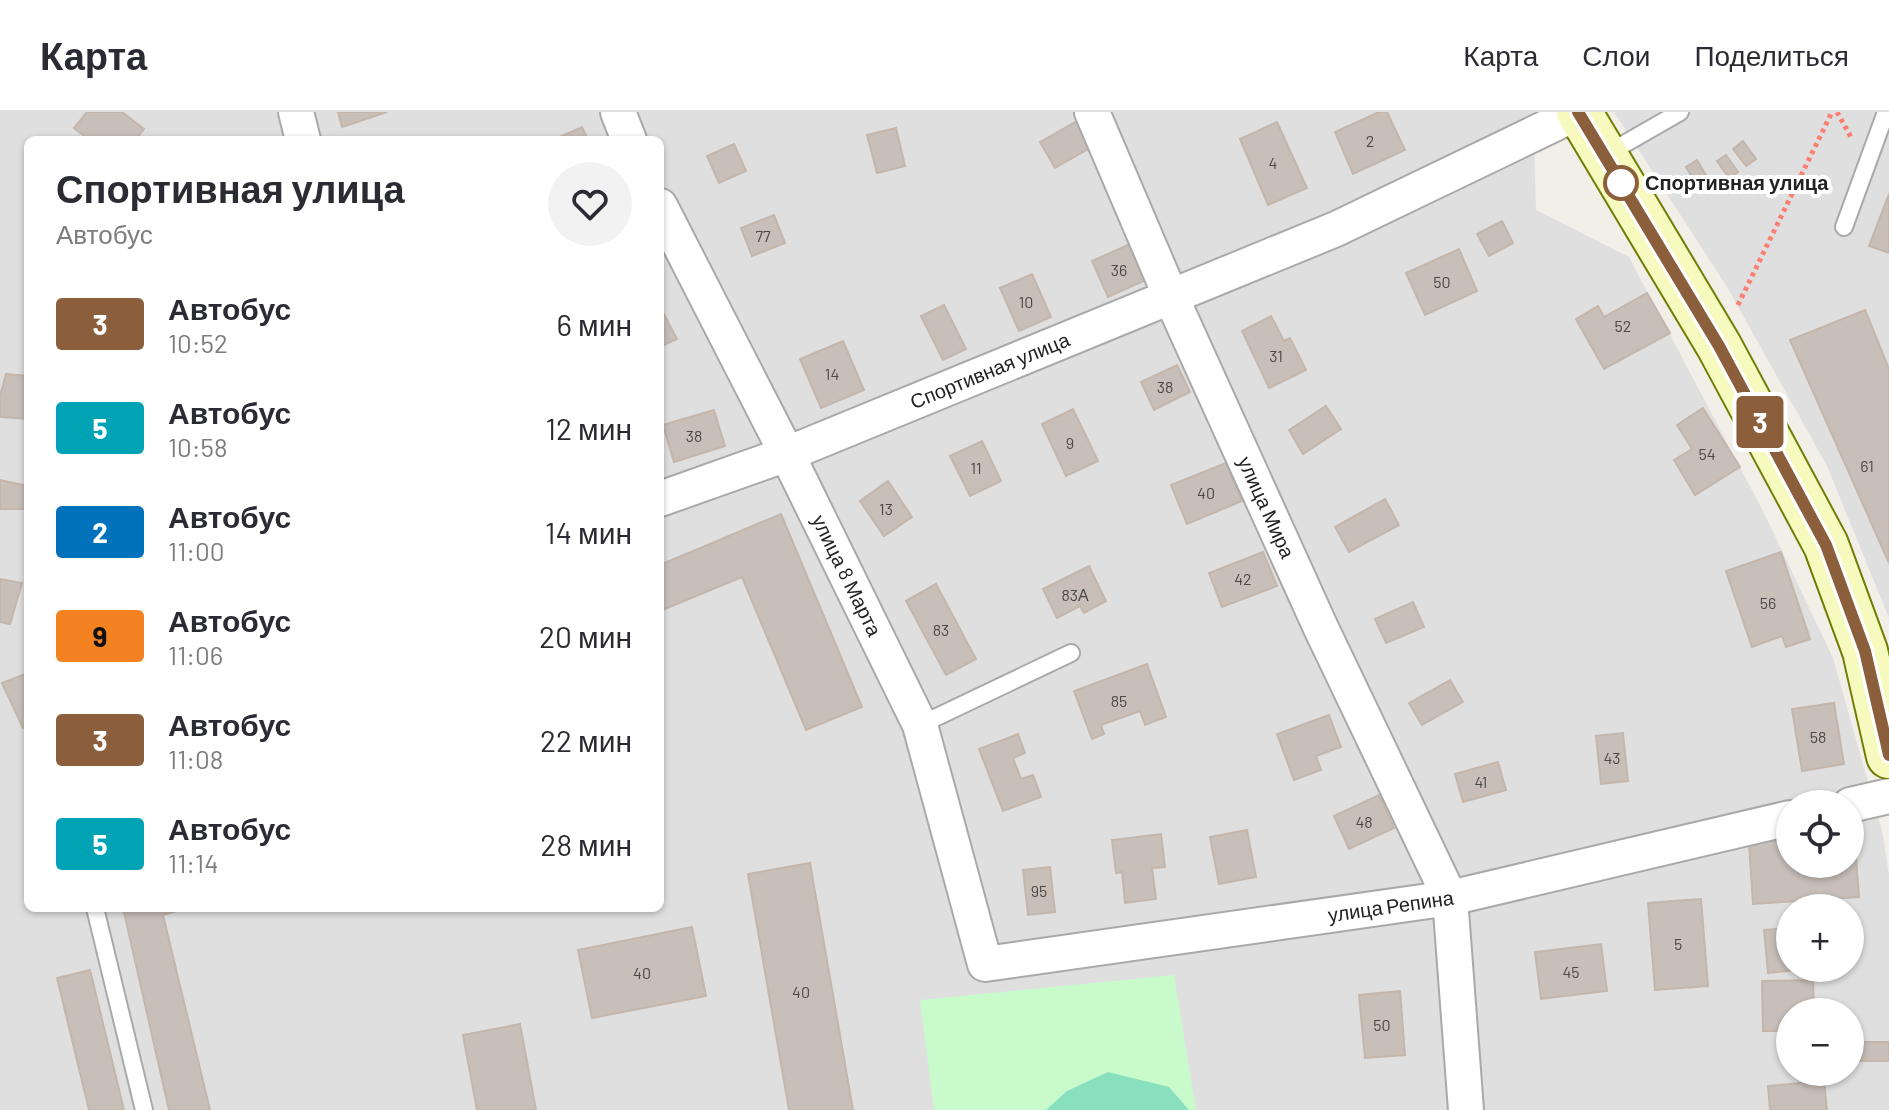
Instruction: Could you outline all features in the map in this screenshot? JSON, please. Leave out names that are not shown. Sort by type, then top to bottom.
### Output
[{"type":"main road","points":[[1579,112],[1719,346],[1826,545],[1865,651],[1887,731]]},
{"type":"street","points":[[296,112],[302,136]]},
{"type":"street","points":[[618,112],[627,136]]},
{"type":"street","name":"улица Мира","points":[[1092,112],[1171,297],[1320,626],[1450,898]]},
{"type":"street","name":"Спортивная улица","points":[[664,498],[787,454],[1336,229],[1579,112]]},
{"type":"street","name":"улица 8 Марта","points":[[664,214],[787,454],[920,725],[985,964]]},
{"type":"street","points":[[1864,802],[1889,796]]},
{"type":"street","name":"улица Репина","points":[[985,964],[1450,898],[1776,821]]},
{"type":"street","points":[[1450,898],[1466,1110]]},
{"type":"lane","points":[[1604,156],[1680,112]]},
{"type":"lane","points":[[1844,227],[1886,112]]},
{"type":"lane","points":[[920,725],[1071,653]]},
{"type":"lane","points":[[96,912],[144,1110]]},
{"type":"path","points":[[1719,346],[1832,112]]},
{"type":"shaded area","points":[[0,112],[1533,112],[1536,210],[1629,257],[1763,511],[1833,658],[1883,835],[1889,876],[1889,1110],[0,1110]]},
{"type":"shaded area","points":[[1614,112],[1889,112],[1889,618],[1827,466],[1727,287]]},
{"type":"green space","points":[[1174,975],[1196,1110],[934,1110],[920,1000]]},
{"type":"green space","points":[[1108,1072],[1169,1087],[1189,1110],[1046,1110],[1067,1091]]},
{"type":"building","points":[[87,112],[122,112],[144,129],[138,136],[85,136],[74,128]]},
{"type":"building","points":[[338,112],[387,112],[342,127]]},
{"type":"building","points":[[1379,112],[1387,112],[1405,150],[1353,174],[1335,132]]},
{"type":"building","points":[[1077,121],[1092,147],[1055,168],[1040,142]]},
{"type":"building","points":[[1277,122],[1307,188],[1268,205],[1240,139]]},
{"type":"building","points":[[582,127],[586,136],[562,136]]},
{"type":"building","points":[[896,128],[905,166],[877,173],[867,135]]},
{"type":"building","points":[[1743,141],[1756,159],[1746,166],[1733,149]]},
{"type":"building","points":[[734,144],[746,171],[719,183],[707,156]]},
{"type":"building","points":[[1726,155],[1738,172],[1729,178],[1717,161]]},
{"type":"building","points":[[1697,160],[1709,180],[1698,187],[1686,167]]},
{"type":"building","points":[[1889,194],[1889,253],[1869,246]]},
{"type":"building","points":[[774,215],[785,243],[752,256],[741,228]]},
{"type":"building","points":[[1502,221],[1513,243],[1489,256],[1477,234]]},
{"type":"building","points":[[1130,244],[1146,280],[1108,297],[1092,261]]},
{"type":"building","points":[[1459,249],[1477,291],[1425,315],[1406,273]]},
{"type":"building","points":[[1032,274],[1051,317],[1019,331],[1000,288]]},
{"type":"building","points":[[1647,293],[1670,333],[1604,369],[1576,319],[1598,306],[1604,317]]},
{"type":"building","points":[[944,305],[966,349],[943,360],[921,316]]},
{"type":"building","points":[[1865,310],[1889,369],[1889,563],[1790,340]]},
{"type":"building","points":[[664,314],[677,339],[664,345]]},
{"type":"building","points":[[1271,316],[1284,341],[1290,338],[1306,370],[1269,388],[1242,331]]},
{"type":"building","points":[[843,341],[864,390],[821,408],[800,359]]},
{"type":"building","points":[[1177,365],[1190,392],[1154,410],[1141,382]]},
{"type":"building","points":[[6,374],[24,376],[24,419],[0,417],[0,396]]},
{"type":"building","points":[[1326,406],[1341,429],[1303,454],[1289,430]]},
{"type":"building","points":[[1703,408],[1740,467],[1695,495],[1674,460],[1692,449],[1677,425]]},
{"type":"building","points":[[1073,409],[1098,461],[1066,476],[1042,424]]},
{"type":"building","points":[[714,410],[725,446],[674,462],[664,425]]},
{"type":"building","points":[[982,441],[1001,481],[970,496],[950,456]]},
{"type":"building","points":[[1226,463],[1242,501],[1187,524],[1171,485]]},
{"type":"building","points":[[0,480],[24,485],[24,509],[0,509]]},
{"type":"building","points":[[888,481],[912,517],[884,536],[860,501]]},
{"type":"building","points":[[1385,499],[1399,525],[1349,552],[1335,527]]},
{"type":"building","points":[[781,514],[862,707],[806,730],[742,577],[664,609],[664,563]]},
{"type":"building","points":[[1263,552],[1277,586],[1222,607],[1209,573]]},
{"type":"building","points":[[1781,552],[1810,639],[1786,647],[1782,636],[1752,647],[1726,571]]},
{"type":"building","points":[[1089,566],[1106,601],[1084,613],[1080,606],[1057,618],[1043,589]]},
{"type":"building","points":[[0,579],[22,583],[10,624],[0,622]]},
{"type":"building","points":[[936,584],[976,659],[946,675],[906,601]]},
{"type":"building","points":[[1413,602],[1424,627],[1386,643],[1375,619]]},
{"type":"building","points":[[1147,664],[1166,717],[1145,725],[1140,711],[1101,725],[1104,734],[1092,739],[1074,691]]},
{"type":"building","points":[[24,675],[24,728],[23,728],[2,683]]},
{"type":"building","points":[[1450,680],[1463,702],[1422,725],[1409,703]]},
{"type":"building","points":[[1834,703],[1844,764],[1802,771],[1792,709]]},
{"type":"building","points":[[1329,715],[1341,747],[1316,756],[1321,770],[1294,780],[1277,734]]},
{"type":"building","points":[[1623,733],[1628,781],[1601,784],[1596,736]]},
{"type":"building","points":[[1018,734],[1025,753],[1013,758],[1021,779],[1033,775],[1041,797],[1003,811],[979,749]]},
{"type":"building","points":[[1498,762],[1506,790],[1463,802],[1455,774]]},
{"type":"building","points":[[1379,795],[1394,828],[1349,849],[1334,816]]},
{"type":"building","points":[[1247,830],[1256,877],[1219,884],[1210,837]]},
{"type":"building","points":[[1161,834],[1165,867],[1152,868],[1156,899],[1125,903],[1122,872],[1116,873],[1112,840]]},
{"type":"building","points":[[1776,841],[1776,878],[1858,878],[1859,894],[1776,894],[1776,902],[1753,904],[1749,843]]},
{"type":"building","points":[[810,863],[853,1110],[789,1110],[748,874]]},
{"type":"building","points":[[1050,867],[1055,912],[1028,915],[1023,870]]},
{"type":"building","points":[[1701,899],[1708,986],[1655,990],[1648,903]]},
{"type":"building","points":[[124,912],[173,912],[163,915],[210,1110],[169,1110]]},
{"type":"building","points":[[692,927],[706,996],[592,1018],[578,950]]},
{"type":"building","points":[[1776,929],[1776,972],[1768,973],[1764,930]]},
{"type":"building","points":[[1601,944],[1607,991],[1541,999],[1535,952]]},
{"type":"building","points":[[90,970],[124,1110],[89,1110],[57,978]]},
{"type":"building","points":[[1762,981],[1813,982],[1814,998],[1776,998],[1776,1031],[1763,1031]]},
{"type":"building","points":[[1400,991],[1405,1055],[1365,1058],[1359,995]]},
{"type":"building","points":[[520,1024],[536,1110],[477,1110],[463,1035]]},
{"type":"building","points":[[1864,1042],[1889,1042],[1889,1061],[1864,1061]]},
{"type":"building","points":[[1768,1086],[1825,1086],[1827,1110],[1770,1110]]},
{"type":"bus line","name":"3","points":[[1578,112],[1719,346],[1826,545],[1865,651],[1889,755]]},
{"type":"place","name":"Спортивная улица","points":[[1621,183]]}]
